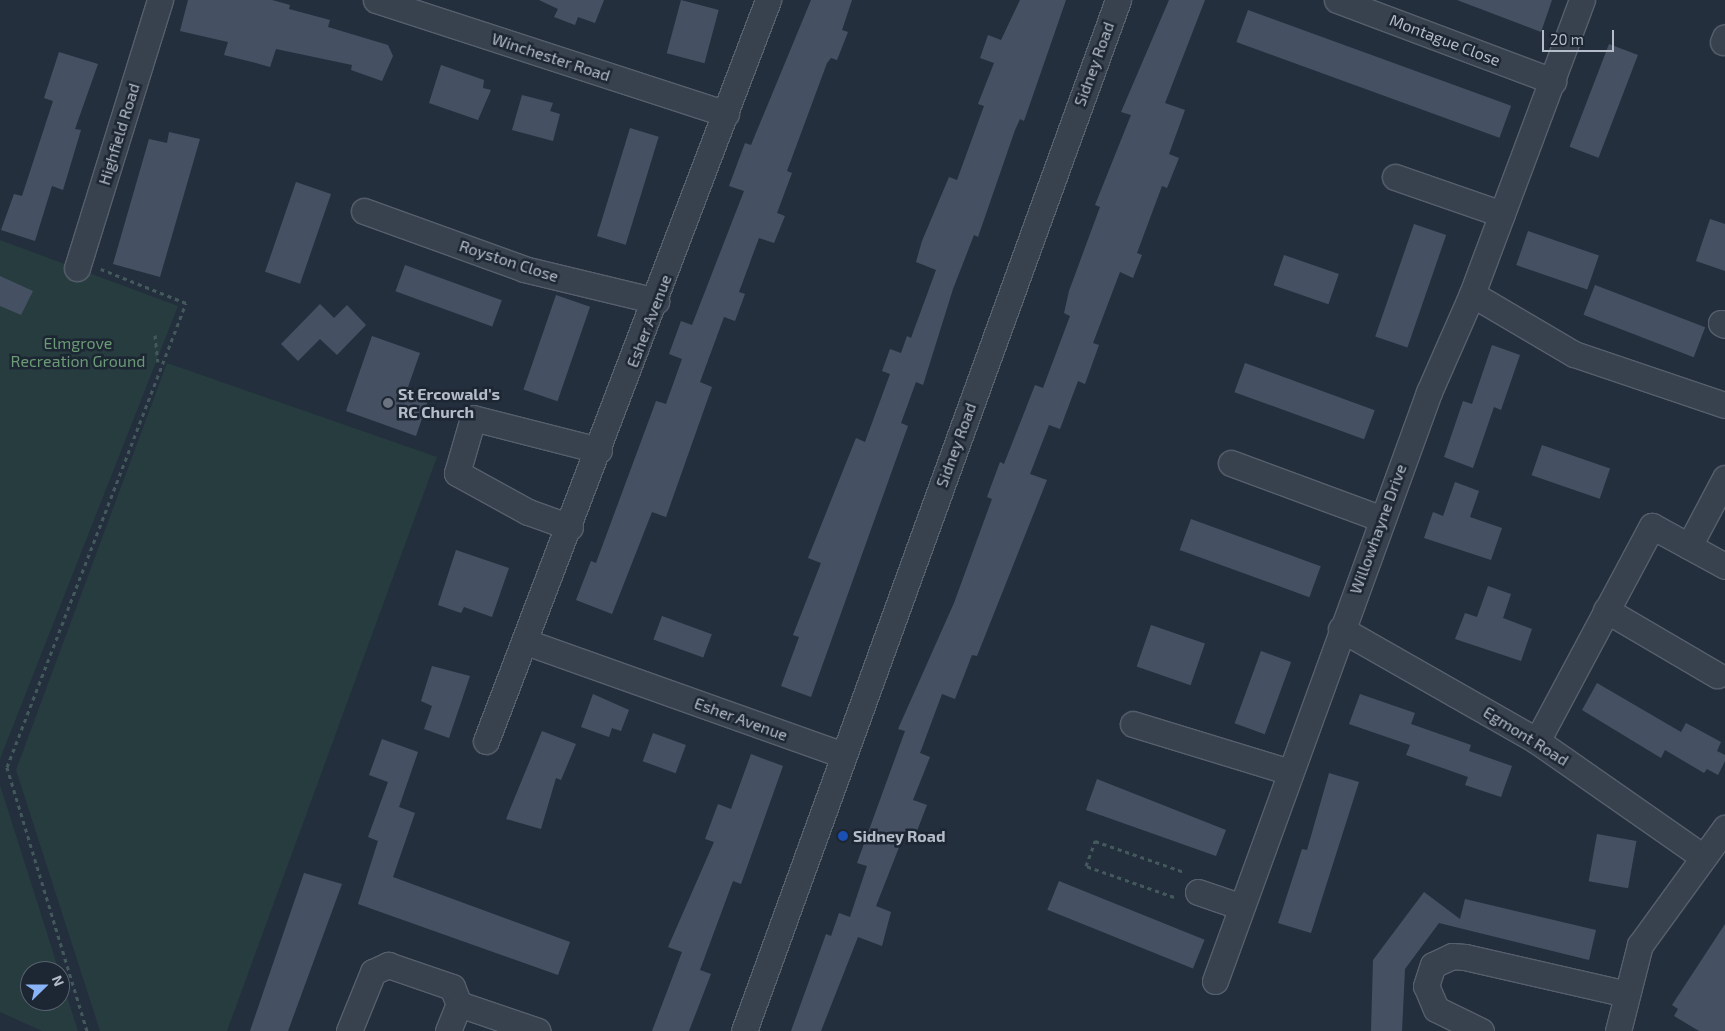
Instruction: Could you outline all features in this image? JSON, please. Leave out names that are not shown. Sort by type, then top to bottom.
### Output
[{"type":"street","name":"Highfield Road","points":[[78,264],[160,0]]},
{"type":"street","name":"Winchester Road","points":[[376,0],[726,114]]},
{"type":"street","name":"Esher Avenue","points":[[486,741],[570,527],[768,0]]},
{"type":"street","name":"Sidney Road","points":[[744,1031],[1118,0]]},
{"type":"street","name":"Montague Close","points":[[1337,0],[1364,4],[1553,80]]},
{"type":"street","name":"Willowhayne Drive","points":[[1215,981],[1341,629],[1429,392],[1472,294],[1582,0]]},
{"type":"street","points":[[1395,178],[1502,214]]},
{"type":"street","name":"Royston Close","points":[[364,211],[524,269],[656,301]]},
{"type":"street","points":[[1472,294],[1574,354],[1725,405]]},
{"type":"street","points":[[570,527],[528,512],[457,473],[473,418],[599,450]]},
{"type":"street","points":[[1231,463],[1382,519]]},
{"type":"street","points":[[1689,546],[1725,478]]},
{"type":"street","points":[[1538,741],[1652,526],[1725,566]]},
{"type":"street","points":[[1606,610],[1717,675]]},
{"type":"street","name":"Egmont Road","points":[[1341,629],[1538,741],[1703,857]]},
{"type":"street","name":"Esher Avenue","points":[[526,642],[844,756]]},
{"type":"street","points":[[1133,724],[1290,772]]},
{"type":"street","points":[[1618,1031],[1640,945],[1652,923],[1725,828]]},
{"type":"street","points":[[1189,889],[1242,907]]},
{"type":"street","points":[[1481,1031],[1436,1008],[1426,986],[1433,966],[1452,956],[1464,957],[1627,994]]},
{"type":"street","points":[[350,1031],[373,972],[388,965],[452,987],[460,1004],[538,1031]]},
{"type":"street","points":[[448,1031],[460,1004]]},
{"type":"path","points":[[78,264],[186,303],[7,767],[87,1031]]},
{"type":"path","points":[[155,334],[158,362]]},
{"type":"path","points":[[0,767],[7,767]]},
{"type":"path","points":[[1095,841],[1189,889],[1086,866],[1095,841]]},
{"type":"green space","name":"Elmgrove Recreation Ground","points":[[0,240],[178,306],[0,759]]},
{"type":"green space","points":[[167,363],[437,457],[227,1031],[100,1031],[16,770]]},
{"type":"green space","points":[[0,785],[56,961],[20,961],[20,1011],[70,1011],[70,1006],[78,1031],[42,1031],[0,1012]]},
{"type":"building","points":[[188,0],[272,0],[290,5],[289,9],[330,20],[328,27],[388,45],[393,56],[382,81],[351,70],[352,65],[276,49],[270,67],[224,55],[228,42],[180,31]]},
{"type":"building","points":[[539,0],[604,0],[595,23],[578,17],[575,25],[554,17],[558,9]]},
{"type":"building","points":[[681,0],[719,10],[704,63],[667,53]]},
{"type":"building","points":[[811,0],[852,0],[842,30],[848,32],[837,60],[831,58],[827,63],[787,171],[792,173],[777,213],[785,216],[774,243],[759,238],[739,292],[745,294],[735,321],[724,317],[700,382],[712,387],[666,517],[652,512],[612,614],[576,600],[591,561],[596,563],[656,401],[666,404],[682,359],[669,354],[681,321],[692,325],[744,191],[729,186],[745,143],[751,145]]},
{"type":"building","points":[[1020,0],[1066,0],[1024,121],[1020,119],[1015,130],[978,237],[974,235],[953,289],[923,385],[916,382],[901,423],[908,426],[811,697],[781,686],[799,637],[793,635],[821,563],[808,558],[856,438],[865,442],[890,374],[882,371],[890,349],[901,353],[907,336],[911,338],[936,270],[916,262],[922,241],[949,177],[957,180],[984,106],[978,104],[994,63],[980,58],[988,35],[1001,40]]},
{"type":"building","points":[[1169,0],[1205,0],[1165,103],[1185,110],[1169,154],[1179,158],[1167,188],[1162,186],[1137,253],[1142,255],[1133,278],[1120,272],[1093,343],[1099,345],[1085,384],[1078,381],[1060,429],[1049,425],[1030,474],[1047,480],[977,656],[972,655],[955,699],[942,694],[920,753],[930,757],[913,800],[927,805],[915,836],[905,832],[876,906],[891,912],[882,946],[858,937],[821,1031],[791,1031],[826,934],[831,936],[839,913],[850,917],[867,866],[857,863],[905,731],[898,729],[954,603],[992,499],[987,497],[1000,462],[1004,464],[1035,385],[1043,388],[1070,316],[1064,313],[1069,291],[1100,207],[1095,205],[1131,115],[1121,112]]},
{"type":"building","points":[[1457,0],[1552,0],[1541,32]]},
{"type":"building","points":[[1248,10],[1511,106],[1499,138],[1236,42]]},
{"type":"building","points":[[1609,44],[1638,55],[1599,158],[1570,147]]},
{"type":"building","points":[[59,52],[98,64],[75,129],[81,130],[63,190],[52,186],[35,241],[1,230],[14,194],[22,196],[53,101],[44,98]]},
{"type":"building","points":[[441,65],[484,80],[483,88],[491,90],[478,120],[429,103]]},
{"type":"building","points":[[522,95],[553,103],[550,111],[560,114],[553,141],[512,130]]},
{"type":"building","points":[[630,128],[659,137],[626,245],[597,236]]},
{"type":"building","points":[[169,132],[200,139],[160,277],[113,264],[149,139],[167,143]]},
{"type":"building","points":[[296,182],[331,194],[300,284],[265,272]]},
{"type":"building","points":[[1710,219],[1725,224],[1725,271],[1696,261]]},
{"type":"building","points":[[1414,224],[1446,235],[1407,348],[1375,337]]},
{"type":"building","points":[[1528,231],[1599,255],[1587,289],[1516,265]]},
{"type":"building","points":[[1284,255],[1339,274],[1328,304],[1274,285]]},
{"type":"building","points":[[405,265],[502,300],[492,327],[395,291]]},
{"type":"building","points":[[0,276],[33,291],[21,315],[0,306]]},
{"type":"building","points":[[1595,285],[1705,327],[1694,357],[1584,315]]},
{"type":"building","points":[[556,295],[590,307],[557,401],[523,390]]},
{"type":"building","points":[[320,304],[334,318],[347,305],[366,325],[337,355],[320,339],[298,361],[281,344]]},
{"type":"building","name":"St Ercowald's RC Church","points":[[372,336],[420,353],[408,387],[430,395],[416,436],[346,411]]},
{"type":"building","points":[[1492,345],[1520,355],[1501,410],[1494,407],[1473,468],[1444,457],[1463,401],[1472,404]]},
{"type":"building","points":[[1245,363],[1375,410],[1364,439],[1234,392]]},
{"type":"building","points":[[1542,445],[1610,468],[1600,499],[1532,475]]},
{"type":"building","points":[[1455,482],[1479,491],[1470,517],[1502,528],[1491,560],[1424,538],[1433,512],[1443,516]]},
{"type":"building","points":[[1191,519],[1321,566],[1309,597],[1180,550]]},
{"type":"building","points":[[456,550],[509,568],[492,617],[464,607],[461,613],[438,605]]},
{"type":"building","points":[[1488,586],[1511,594],[1503,618],[1532,629],[1521,661],[1455,639],[1465,613],[1477,617]]},
{"type":"building","points":[[662,616],[712,634],[703,658],[653,639]]},
{"type":"building","points":[[1151,625],[1205,644],[1191,685],[1137,667]]},
{"type":"building","points":[[1261,651],[1291,662],[1265,734],[1235,723]]},
{"type":"building","points":[[432,666],[470,676],[449,738],[424,729],[432,706],[421,701]]},
{"type":"building","points":[[1597,683],[1681,732],[1686,723],[1721,742],[1717,751],[1725,755],[1725,761],[1718,775],[1707,769],[1704,773],[1665,750],[1661,758],[1582,710]]},
{"type":"building","points":[[593,694],[629,710],[621,731],[612,728],[609,737],[581,727]]},
{"type":"building","points":[[1360,694],[1415,713],[1411,724],[1471,745],[1469,751],[1512,766],[1501,797],[1465,785],[1468,777],[1406,755],[1410,745],[1349,724]]},
{"type":"building","points":[[542,731],[576,744],[561,780],[556,778],[541,829],[506,819]]},
{"type":"building","points":[[653,733],[686,745],[676,773],[643,761]]},
{"type":"building","points":[[382,739],[418,752],[399,807],[415,813],[393,877],[570,942],[558,975],[358,904],[378,841],[368,837],[388,782],[369,775]]},
{"type":"building","points":[[751,754],[783,766],[741,884],[733,881],[700,970],[711,974],[689,1031],[652,1031],[682,952],[668,947],[714,842],[705,839],[718,804],[731,809]]},
{"type":"building","points":[[1329,773],[1359,782],[1311,933],[1278,923],[1302,849],[1307,850]]},
{"type":"building","points":[[1097,779],[1226,830],[1216,856],[1086,810]]},
{"type":"building","points":[[1597,834],[1636,841],[1628,888],[1589,881]]},
{"type":"building","points":[[304,873],[342,884],[288,1031],[250,1031]]},
{"type":"building","points":[[1059,881],[1205,940],[1193,969],[1047,910]]},
{"type":"building","points":[[1424,892],[1460,919],[1465,899],[1596,930],[1589,960],[1439,923],[1405,969],[1402,1031],[1371,1031],[1373,960]]},
{"type":"building","points":[[1725,924],[1725,1031],[1699,1031],[1674,1016],[1678,1009],[1672,1005]]},
{"type":"place","name":"St Ercowald's RC Church","points":[[388,403]]},
{"type":"place","name":"Sidney Road","points":[[843,836]]}]
